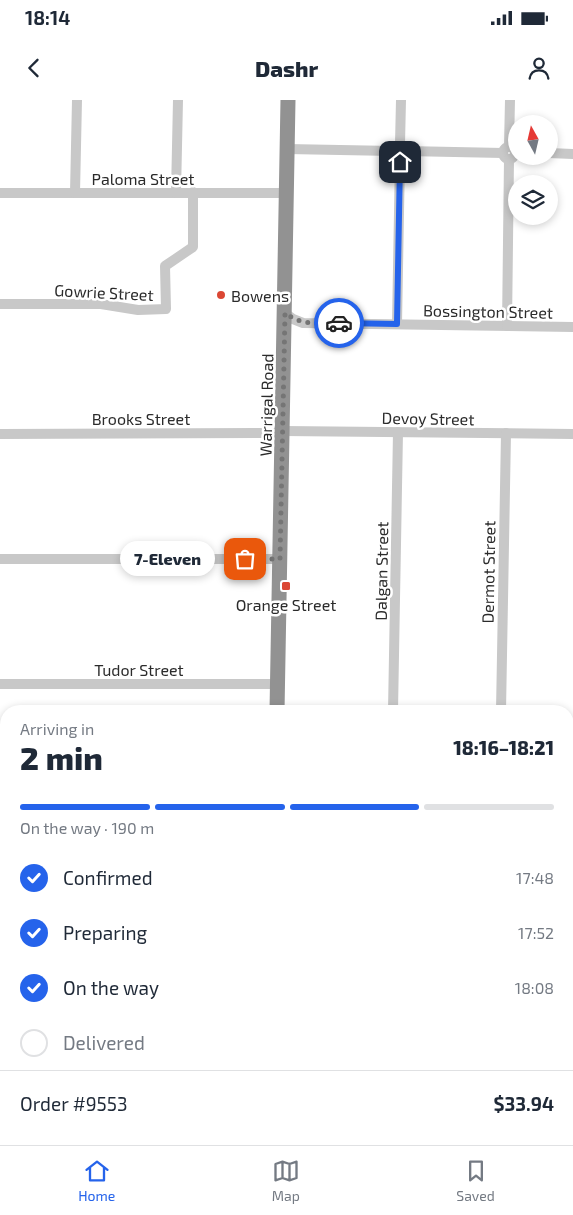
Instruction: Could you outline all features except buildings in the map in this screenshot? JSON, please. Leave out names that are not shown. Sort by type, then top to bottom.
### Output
[{"type":"highway","name":"Warrigal Road","points":[[277,705],[288,100]]},
{"type":"street","points":[[75,192],[77,100]]},
{"type":"street","points":[[176,193],[178,100]]},
{"type":"street","points":[[397,324],[400,100]]},
{"type":"street","points":[[510,100],[510,115]]},
{"type":"street","points":[[287,150],[508,153]]},
{"type":"street","points":[[558,153],[573,154]]},
{"type":"street","points":[[507,326],[511,165]]},
{"type":"street","name":"Gowrie Street","points":[[0,304],[101,304],[138,310],[166,309],[165,266],[193,247],[193,192]]},
{"type":"street","name":"Paloma Street","points":[[0,193],[287,192]]},
{"type":"street","name":"Bossington Street","points":[[285,313],[303,323],[573,327]]},
{"type":"street","name":"Devoy Street","points":[[283,432],[573,434]]},
{"type":"street","name":"Brooks Street","points":[[0,434],[283,432]]},
{"type":"street","name":"Dalgan Street","points":[[393,705],[398,432]]},
{"type":"street","name":"Dermot Street","points":[[501,705],[506,434]]},
{"type":"street","points":[[0,559],[280,559]]},
{"type":"street","name":"Tudor Street","points":[[0,684],[278,684]]},
{"type":"way so far","points":[[245,559],[280,559],[285,313],[303,323],[339,323]]},
{"type":"place","name":"Bowens","points":[[221,295]]},
{"type":"place","name":"7-Eleven","points":[[245,559]]},
{"type":"place","name":"Orange Street","points":[[286,586]]},
{"type":"route","points":[[339,323],[397,324],[400,162]]}]
